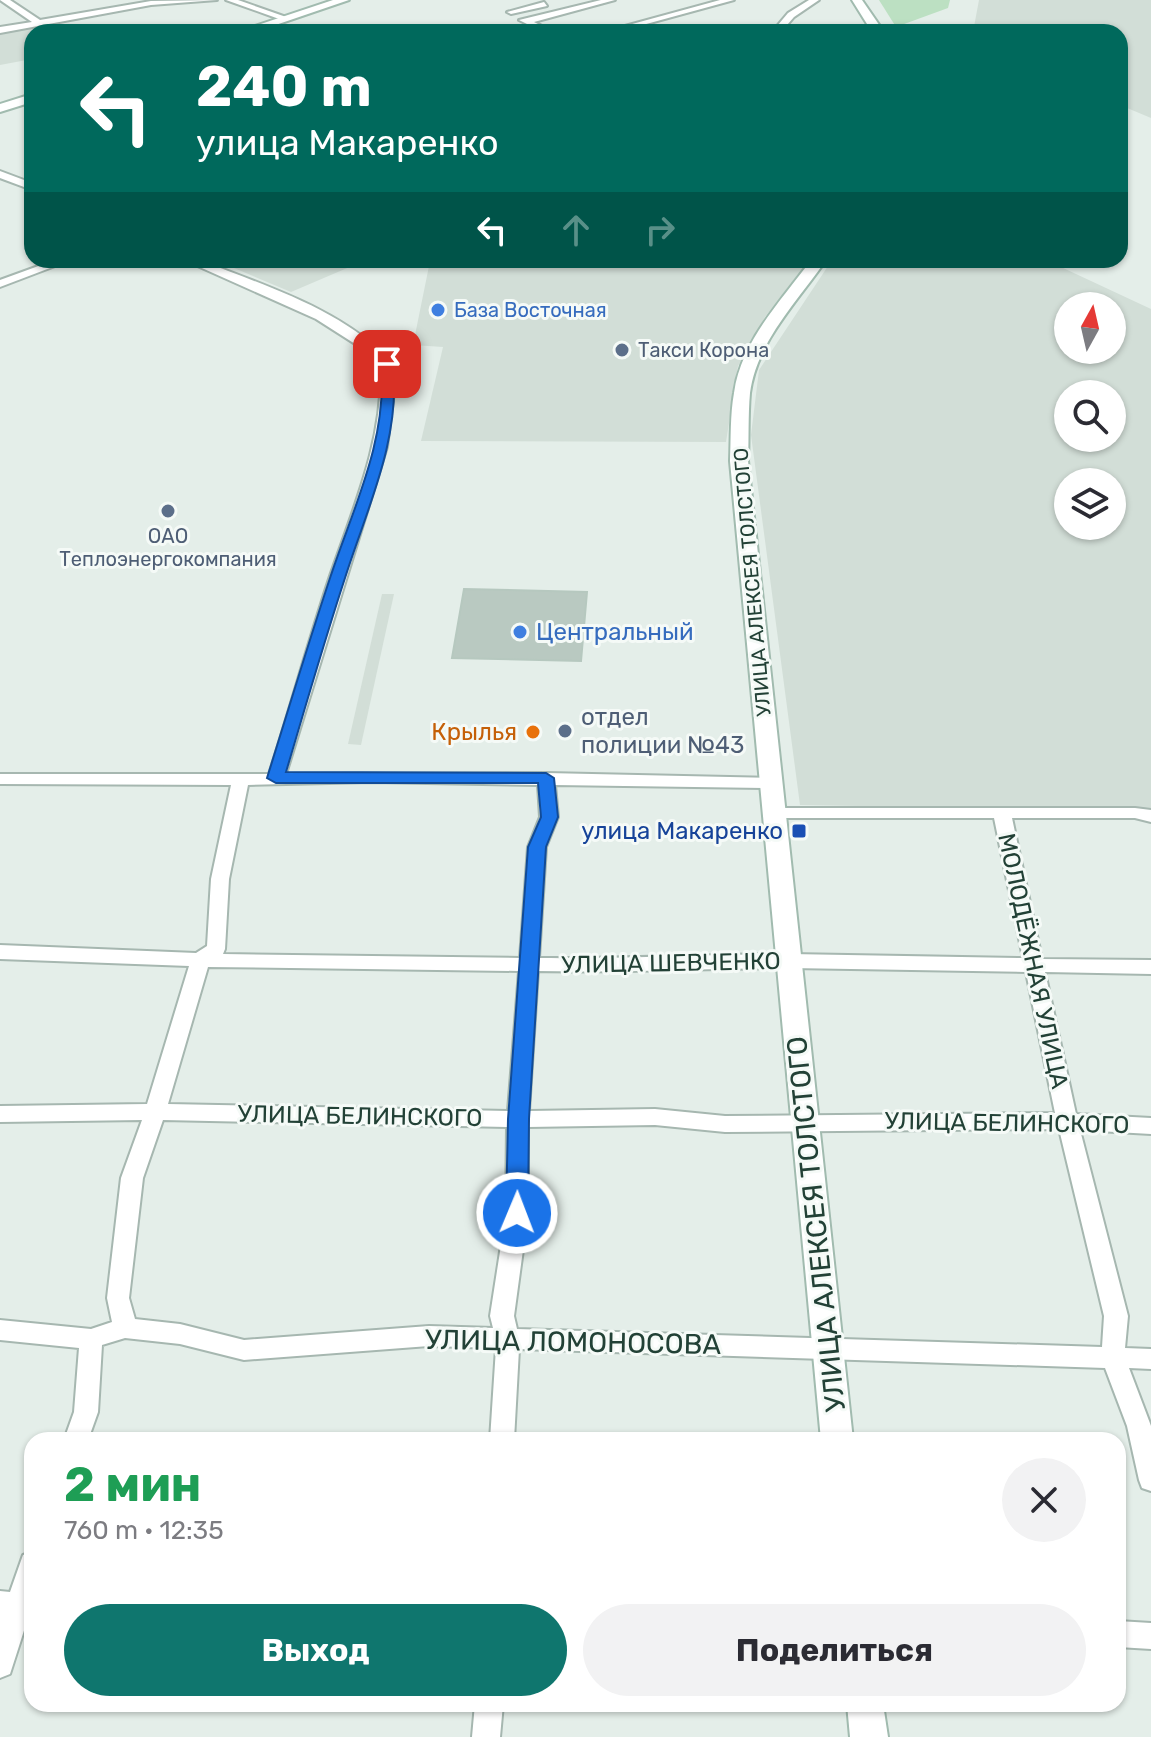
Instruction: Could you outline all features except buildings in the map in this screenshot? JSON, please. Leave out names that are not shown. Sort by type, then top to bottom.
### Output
[{"type":"street","points":[[4,0],[39,23]]},
{"type":"street","points":[[116,0],[129,7]]},
{"type":"street","points":[[33,24],[129,7],[213,0]]},
{"type":"street","points":[[230,0],[285,18]]},
{"type":"street","points":[[267,24],[344,0]]},
{"type":"street","points":[[533,24],[511,12],[558,0]]},
{"type":"street","points":[[526,21],[611,0]]},
{"type":"street","points":[[638,24],[730,0]]},
{"type":"street","points":[[783,24],[791,15],[815,0]]},
{"type":"street","points":[[857,0],[873,24]]},
{"type":"street","points":[[0,30],[24,26]]},
{"type":"street","points":[[0,108],[24,100]]},
{"type":"street","points":[[0,174],[24,184]]},
{"type":"street","points":[[0,189],[20,182]]},
{"type":"street","points":[[0,284],[43,268]]},
{"type":"street","points":[[209,268],[286,301],[360,340],[387,364],[390,393],[374,478],[338,576],[276,778]]},
{"type":"street","name":"УЛИЦА АЛЕКСЕЯ ТОЛСТОГО","points":[[813,268],[760,340],[743,382],[738,424],[745,544],[773,783],[803,1122],[836,1432]]},
{"type":"street","points":[[502,1432],[508,1340],[502,1316],[517,1213],[518,1119],[537,847],[549,817],[546,778]]},
{"type":"street","points":[[0,779],[546,778],[773,783]]},
{"type":"street","points":[[125,1328],[118,1298],[132,1178],[200,960],[216,949],[220,879],[241,780]]},
{"type":"street","points":[[776,813],[1135,813],[1151,816]]},
{"type":"street","name":"МОЛОДЁЖНАЯ УЛИЦА","points":[[1002,813],[1067,1121],[1116,1316],[1113,1358],[1139,1426],[1151,1480]]},
{"type":"street","name":"УЛИЦА ШЕВЧЕНКО","points":[[0,952],[200,960],[631,966],[658,962],[790,961],[1151,967]]},
{"type":"street","name":"УЛИЦА БЕЛИНСКОГО","points":[[0,1114],[155,1112],[518,1119],[655,1117],[725,1124],[1067,1121],[1151,1126]]},
{"type":"street","name":"УЛИЦА ЛОМОНОСОВА","points":[[0,1330],[91,1339],[125,1328],[180,1334],[244,1350],[429,1336],[1151,1359]]},
{"type":"street","points":[[79,1432],[86,1412],[91,1339]]},
{"type":"street","points":[[0,1665],[24,1584]]},
{"type":"street","points":[[1126,1634],[1151,1636]]},
{"type":"street","points":[[486,1737],[488,1712]]},
{"type":"street","points":[[866,1712],[869,1737]]},
{"type":"shaded area","points":[[979,0],[1151,0],[1151,118],[1128,108],[1128,24],[974,24]]},
{"type":"shaded area","points":[[24,28],[24,60],[0,65],[0,33]]},
{"type":"shaded area","points":[[234,268],[347,268],[291,292]]},
{"type":"shaded area","points":[[429,268],[803,268],[765,317],[738,366],[726,442],[421,441],[443,347],[413,345]]},
{"type":"shaded area","points":[[827,268],[1063,268],[1115,292],[1054,292],[1054,364],[1126,364],[1126,297],[1151,309],[1151,811],[800,805],[751,435],[759,370]]},
{"type":"shaded area","points":[[382,594],[394,594],[361,745],[348,744]]},
{"type":"green space","points":[[879,0],[950,0],[948,8],[904,24],[894,24]]},
{"type":"place","name":"База Восточная","points":[[438,310]]},
{"type":"place","name":"Такси Корона","points":[[622,350]]},
{"type":"place","name":"ОАО Теплоэнергокомпания","points":[[168,511]]},
{"type":"place","name":"Центральный","points":[[520,632]]},
{"type":"place","name":"отдел полиции №43","points":[[565,731]]},
{"type":"place","name":"Крылья","points":[[533,732]]},
{"type":"place","name":"улица Макаренко","points":[[799,831]]},
{"type":"route","points":[[387,364],[390,393],[385,434],[374,478],[338,576],[276,778],[546,778],[549,817],[537,847],[518,1119],[517,1213]]}]
